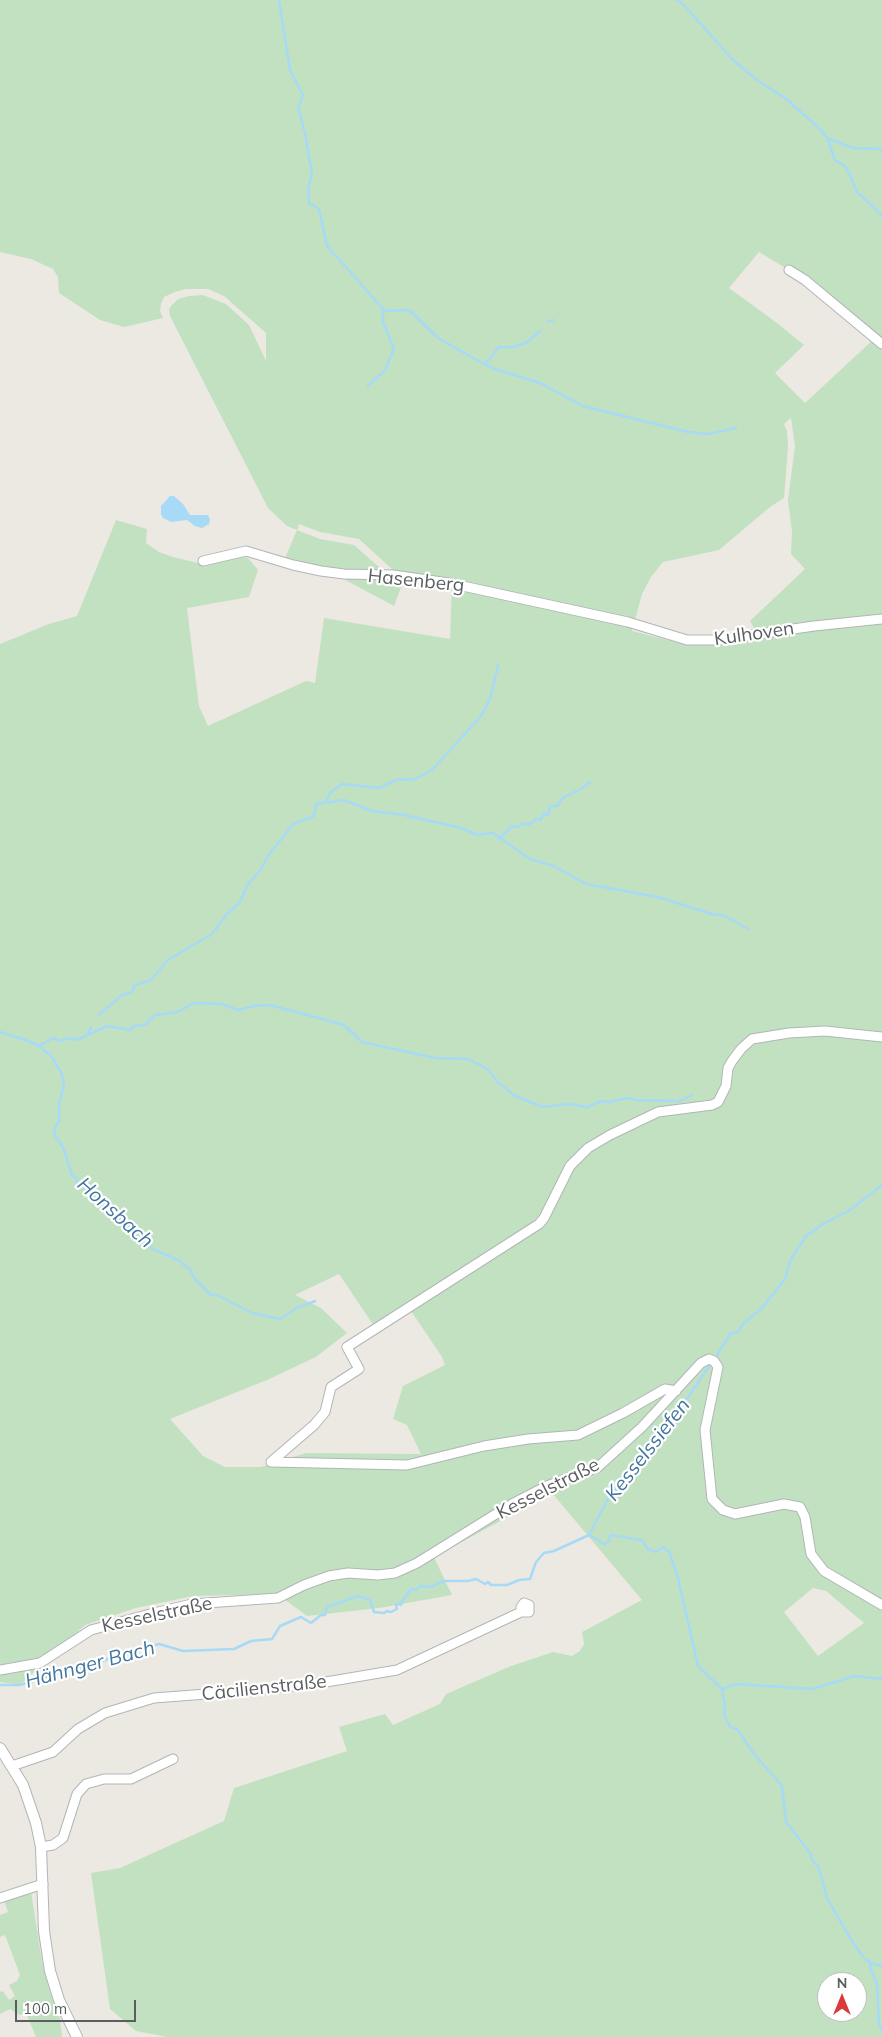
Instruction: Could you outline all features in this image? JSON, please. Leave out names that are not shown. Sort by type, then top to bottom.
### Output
[{"type":"street","points":[[789,270],[805,280],[882,344]]},
{"type":"street","name":"Hasenberg","points":[[204,561],[246,551],[321,571],[344,574],[393,575],[472,586],[628,622]]},
{"type":"street","name":"Kulhoven","points":[[628,622],[687,640],[701,641],[882,619]]},
{"type":"street","points":[[676,1391],[665,1389],[623,1413],[578,1434],[492,1445],[407,1465],[271,1462],[325,1412],[331,1387],[359,1369],[347,1347],[539,1224],[544,1218],[570,1166],[588,1148],[658,1112],[718,1102],[726,1086],[728,1068],[741,1049],[752,1039],[789,1033],[825,1031],[882,1036]]},
{"type":"street","name":"Kesselstraße","points":[[0,1670],[40,1663],[91,1630],[150,1614],[192,1604],[278,1598],[304,1585],[329,1576],[348,1573],[378,1575],[395,1573],[425,1558],[512,1504],[548,1486],[598,1468],[642,1427],[701,1363],[709,1359],[714,1361],[718,1367],[705,1430],[708,1479],[712,1499],[728,1513],[735,1514],[784,1504],[800,1507],[805,1517],[811,1554],[824,1571],[882,1605]]},
{"type":"street","name":"Cäcilienstraße","points":[[12,1766],[53,1752],[78,1730],[105,1713],[154,1698],[259,1690],[326,1682],[397,1670],[521,1612]]},
{"type":"street","points":[[0,1748],[23,1785],[32,1809],[41,1847],[44,1931],[50,1971],[59,2000],[77,2037]]},
{"type":"street","points":[[41,1847],[53,1845],[63,1838],[76,1794],[86,1784],[104,1779],[131,1779],[173,1759]]},
{"type":"street","points":[[0,1898],[43,1884]]},
{"type":"green space","points":[[0,0],[882,0],[882,614],[841,618],[846,626],[882,623],[882,2037],[167,2037],[136,2031],[110,2009],[91,1873],[120,1868],[224,1821],[234,1788],[347,1751],[339,1727],[385,1714],[393,1725],[440,1704],[446,1694],[511,1666],[553,1652],[572,1656],[580,1651],[584,1644],[582,1632],[642,1600],[552,1493],[434,1557],[452,1595],[379,1608],[307,1616],[277,1594],[193,1596],[136,1608],[85,1625],[20,1685],[0,1682],[0,644],[49,624],[77,616],[116,520],[147,529],[146,543],[159,552],[173,557],[202,564],[238,555],[248,558],[258,570],[249,597],[187,608],[199,706],[208,726],[306,681],[315,683],[324,618],[450,639],[452,580],[394,571],[359,539],[320,532],[299,524],[297,530],[287,526],[268,508],[170,316],[169,309],[172,305],[178,299],[189,296],[203,295],[226,304],[249,325],[266,361],[266,333],[224,296],[208,289],[185,289],[175,292],[164,297],[160,311],[163,318],[124,327],[100,320],[59,293],[58,277],[53,269],[31,259],[0,252]],"holes":[[[759,252],[789,270],[875,338],[805,403],[775,373],[804,345],[729,288]],[[791,418],[795,446],[788,500],[792,532],[791,554],[805,569],[750,621],[761,640],[687,645],[632,631],[642,594],[651,577],[663,562],[719,550],[770,507],[784,498],[788,447],[787,431],[784,424]],[[339,1274],[374,1326],[409,1308],[442,1357],[445,1365],[403,1386],[393,1419],[407,1425],[421,1454],[306,1453],[261,1467],[225,1467],[203,1456],[170,1419],[267,1380],[316,1357],[347,1333],[321,1308],[295,1295]],[[813,1588],[826,1591],[864,1623],[818,1656],[784,1612]]]},
{"type":"green space","points":[[297,530],[320,539],[354,545],[395,581],[403,582],[394,606],[321,567],[285,558]]},
{"type":"green space","points":[[31,1892],[42,1962],[60,2019],[62,2037],[36,2037],[26,2013],[19,2015],[10,2009],[0,2014],[0,1992],[3,1991],[9,2000],[15,1996],[9,1985],[17,1981],[20,1975],[5,1935],[0,1937],[0,1915],[8,1912],[4,1900]]},
{"type":"water","points":[[170,496],[174,496],[183,504],[190,515],[208,515],[209,524],[202,528],[195,526],[187,520],[171,522],[163,518],[161,506]]},
{"type":"waterway","points":[[279,0],[290,70],[303,95],[298,107],[305,133],[312,174],[308,189],[309,203],[319,209],[327,246],[385,311],[409,310],[438,338],[475,359],[492,368],[540,383],[583,406],[688,432],[708,434],[736,428]]},
{"type":"waterway","points":[[677,0],[684,5],[731,58],[758,81],[785,98],[820,129],[827,138],[853,148],[882,150]]},
{"type":"waterway","points":[[827,138],[835,160],[846,167],[857,192],[882,215]]},
{"type":"waterway","points":[[368,386],[385,370],[394,349],[383,322],[383,309]]},
{"type":"waterway","points":[[548,322],[553,320]]},
{"type":"waterway","points":[[485,364],[499,347],[513,347],[526,343],[540,331]]},
{"type":"waterway","points":[[326,802],[330,793],[342,784],[379,788],[396,780],[415,779],[432,770],[481,716],[490,699],[498,665]]},
{"type":"waterway","points":[[499,839],[512,826],[519,827],[521,824],[530,824],[536,819],[541,820],[543,814],[548,815],[550,806],[557,806],[563,798],[590,782]]},
{"type":"waterway","points":[[99,1015],[122,995],[132,992],[135,985],[151,980],[168,960],[212,934],[227,914],[240,902],[248,884],[260,871],[268,856],[293,824],[314,816],[316,804],[344,800],[372,811],[404,815],[461,828],[477,835],[493,833],[530,859],[554,866],[586,884],[658,897],[715,915],[723,915],[748,929]]},
{"type":"waterway","points":[[39,1046],[53,1038],[60,1041],[69,1038],[77,1040],[107,1026],[130,1030],[134,1026],[145,1025],[155,1015],[178,1012],[193,1003],[222,1004],[238,1010],[270,1005],[344,1025],[362,1042],[435,1058],[468,1059],[486,1068],[498,1082],[515,1096],[543,1107],[569,1104],[588,1107],[601,1101],[610,1102],[627,1098],[680,1101],[692,1095]]},
{"type":"waterway","points":[[87,1035],[91,1027]]},
{"type":"waterway","name":"Honsbach","points":[[0,1032],[39,1046],[51,1056],[62,1074],[64,1085],[59,1104],[59,1121],[54,1129],[55,1136],[63,1147],[72,1175],[90,1196],[120,1214],[141,1235],[144,1242],[153,1249],[180,1261],[211,1295],[217,1295],[252,1313],[280,1319],[297,1308],[315,1301]]},
{"type":"waterway","name":"Kesselssiefen","points":[[717,1355],[730,1334],[738,1332],[744,1323],[761,1309],[785,1279],[791,1259],[806,1236],[823,1224],[850,1210],[882,1185]]},
{"type":"waterway","name":"Kesselssiefen","points":[[589,1535],[611,1493],[632,1476],[638,1465],[645,1460],[648,1451],[671,1427],[674,1418],[709,1366]]},
{"type":"waterway","name":"Hähnger Bach","points":[[0,1685],[20,1685],[159,1644],[183,1651],[234,1649],[251,1641],[272,1639],[280,1626],[301,1617],[311,1623],[321,1615],[325,1615],[327,1607],[358,1596],[370,1600],[374,1612],[384,1613],[397,1609],[396,1605],[401,1605],[411,1589],[416,1590],[421,1586],[432,1587],[444,1581],[476,1579],[485,1584],[488,1582],[491,1585],[507,1585],[519,1580],[530,1579],[536,1562],[544,1553],[554,1551],[589,1535],[604,1544],[608,1542],[611,1535],[642,1540],[648,1549],[656,1552],[663,1547],[669,1552],[677,1574],[698,1666],[722,1689],[725,1706],[724,1715],[730,1727],[737,1729],[754,1754],[782,1786],[786,1822],[811,1854],[811,1858],[819,1868],[827,1898],[850,1938],[863,1957],[871,1963],[882,1966]]},
{"type":"waterway","points":[[722,1689],[737,1684],[812,1689],[855,1676],[882,1679]]},
{"type":"waterway","name":"Hähnger Bach","points":[[870,1964],[877,1984],[879,2024],[882,2030]]}]
